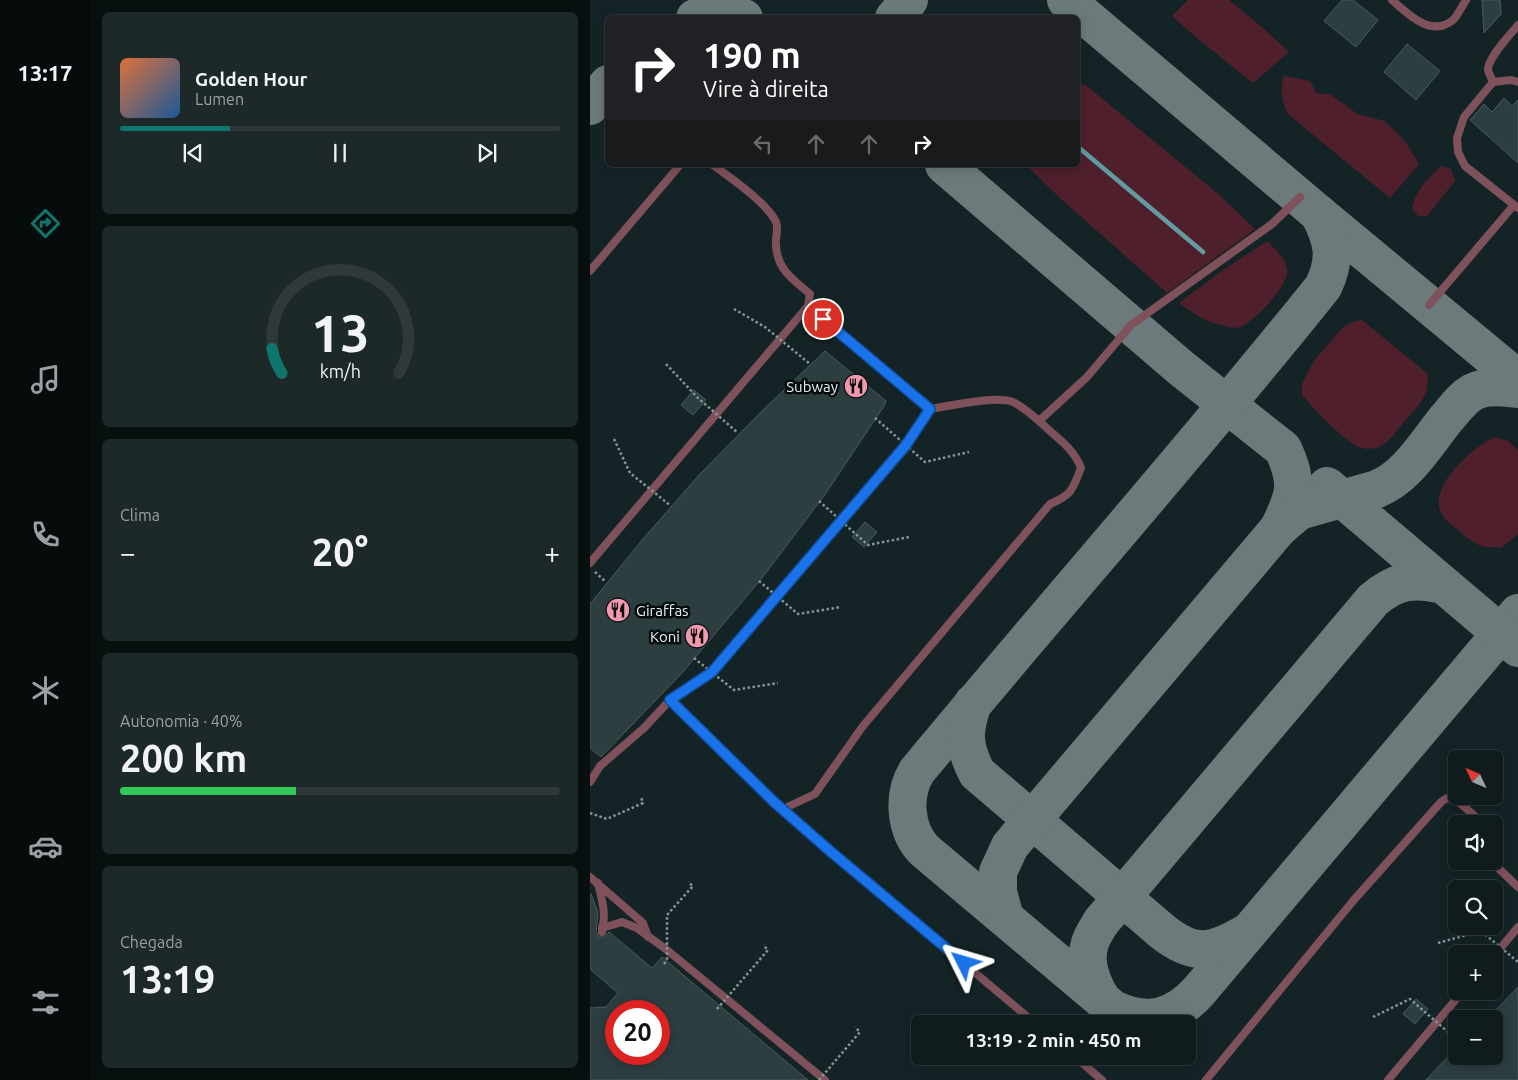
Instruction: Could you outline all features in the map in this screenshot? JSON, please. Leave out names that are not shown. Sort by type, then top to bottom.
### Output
[{"type":"lane","points":[[1392,0],[1420,23],[1431,26],[1442,26],[1454,19],[1466,0]]},
{"type":"lane","points":[[1493,82],[1488,70],[1491,62],[1499,48],[1518,25]]},
{"type":"lane","points":[[1429,306],[1516,206],[1465,166],[1458,152],[1456,138],[1464,117],[1493,82],[1512,80],[1518,82]]},
{"type":"lane","points":[[590,271],[678,167]]},
{"type":"lane","points":[[590,563],[808,306],[810,294],[785,272],[777,260],[777,224],[768,210],[716,167]]},
{"type":"lane","points":[[1039,421],[1087,377],[1131,325],[1272,224],[1300,198]]},
{"type":"lane","points":[[808,306],[930,409]]},
{"type":"lane","points":[[590,782],[600,766],[644,728],[670,700],[712,672],[906,445],[930,409],[999,399],[1012,402],[1039,421],[1070,449],[1077,458],[1081,468],[1074,487],[1066,497],[1050,504],[925,652],[864,726],[815,794],[783,809]]},
{"type":"lane","points":[[670,700],[783,809],[830,851],[1025,1015]]},
{"type":"lane","points":[[1206,1080],[1353,901],[1441,802],[1447,798],[1454,798],[1474,815]]},
{"type":"lane","points":[[1500,870],[1518,888]]},
{"type":"lane","points":[[590,877],[643,923],[648,937]]},
{"type":"lane","points":[[598,883],[604,913],[602,930],[622,922],[637,928],[667,950],[822,1079]]},
{"type":"lane","points":[[1503,946],[1518,928]]},
{"type":"lane","points":[[1388,1080],[1456,1000]]},
{"type":"lane","points":[[1084,1065],[1102,1080]]},
{"type":"path","points":[[734,309],[765,327],[810,364]]},
{"type":"path","points":[[666,364],[698,398],[738,433]]},
{"type":"path","points":[[875,418],[925,462],[969,452]]},
{"type":"path","points":[[614,439],[630,473],[670,506]]},
{"type":"path","points":[[819,501],[868,545],[909,537]]},
{"type":"path","points":[[590,568],[606,582]]},
{"type":"path","points":[[759,581],[798,614],[840,607]]},
{"type":"path","points":[[694,658],[734,690],[778,683]]},
{"type":"path","points":[[590,813],[607,819],[643,803],[641,797]]},
{"type":"path","points":[[664,964],[667,959],[667,915],[693,886],[688,882]]},
{"type":"path","points":[[1438,943],[1481,931],[1497,945]]},
{"type":"path","points":[[717,1009],[768,950],[763,945]]},
{"type":"path","points":[[1503,950],[1518,962]]},
{"type":"path","points":[[1373,1017],[1410,998],[1448,1032]]},
{"type":"path","points":[[822,1079],[860,1032],[855,1027]]},
{"type":"shaded area","points":[[1188,0],[1229,0],[1289,52],[1253,83],[1172,16]]},
{"type":"shaded area","points":[[1284,76],[1310,81],[1317,94],[1330,94],[1357,114],[1385,121],[1405,141],[1419,164],[1390,198],[1288,114],[1282,96]]},
{"type":"shaded area","points":[[1080,82],[1216,192],[1255,229],[1167,293],[1060,198],[1028,167],[1080,167]]},
{"type":"shaded area","points":[[1442,166],[1451,169],[1455,181],[1427,216],[1418,216],[1412,209],[1413,203],[1427,180]]},
{"type":"shaded area","points":[[1267,241],[1283,259],[1287,272],[1275,296],[1260,313],[1244,325],[1237,328],[1206,320],[1179,303],[1219,273]]},
{"type":"shaded area","points":[[1362,320],[1428,374],[1424,398],[1387,441],[1379,447],[1370,449],[1359,447],[1345,438],[1302,395],[1302,383],[1314,361],[1343,327]]},
{"type":"shaded area","points":[[1495,437],[1508,441],[1518,450],[1518,534],[1501,548],[1482,546],[1469,539],[1444,518],[1439,505],[1440,494],[1454,470],[1475,449]]},
{"type":"building","points":[[1342,0],[1353,0],[1378,20],[1356,47],[1324,21]]},
{"type":"building","points":[[1482,0],[1500,0],[1501,14],[1484,33]]},
{"type":"building","points":[[1407,44],[1440,71],[1416,100],[1384,72]]},
{"type":"building","points":[[1504,98],[1512,106],[1518,100],[1518,163],[1470,120],[1484,104],[1492,112]]},
{"type":"building","points":[[825,351],[886,401],[884,406],[826,493],[762,578],[682,673],[601,757],[590,748],[590,604],[643,539],[700,474]]},
{"type":"building","points":[[694,390],[706,400],[693,415],[681,405]]},
{"type":"building","points":[[865,522],[877,532],[864,547],[852,537]]},
{"type":"building","points":[[590,894],[598,913],[596,932],[599,937],[604,937],[609,932],[652,968],[662,957],[808,1080],[590,1080],[590,1008],[605,1007],[605,1065],[670,1065],[670,1000],[612,1000],[618,993],[590,969]]},
{"type":"building","points":[[1518,987],[1518,1080],[1426,1080],[1448,1057],[1448,1065],[1503,1065],[1503,1010],[1496,1010]]},
{"type":"building","points":[[1416,999],[1428,1009],[1415,1024],[1403,1014]]},
{"type":"waterway","points":[[1080,149],[1203,252]]},
{"type":"taxiway","points":[[896,15],[909,0]]},
{"type":"taxiway","points":[[1066,0],[1518,379]]},
{"type":"taxiway","points":[[590,106],[605,88]]},
{"type":"taxiway","points":[[946,167],[1181,368],[1283,449],[1291,471],[1293,489],[1289,506],[1279,528]]},
{"type":"taxiway","points":[[1319,214],[1328,233],[1332,259],[1323,287],[1223,409],[917,771],[912,780],[908,801],[909,823],[913,833],[924,850],[1113,1009],[1125,1014],[1149,1018],[1170,1013],[1180,1008],[1199,991],[1518,613]]},
{"type":"taxiway","points":[[1005,918],[998,892],[998,872],[1010,846],[1279,528],[1299,511],[1377,489],[1398,477],[1415,459],[1458,404],[1473,392],[1489,387],[1518,389]]},
{"type":"taxiway","points":[[1327,486],[1518,648]]},
{"type":"taxiway","points":[[1103,1001],[1095,988],[1088,966],[1088,951],[1091,940],[1101,922],[1373,600],[1390,588],[1406,582],[1414,581],[1443,585]]},
{"type":"taxiway","points":[[973,703],[967,722],[966,738],[969,755],[977,773],[1163,932],[1185,946],[1195,949],[1215,948],[1248,932]]},
{"type":"place","name":"Subway","points":[[856,386]]},
{"type":"place","name":"Giraffas","points":[[618,610]]},
{"type":"place","name":"Koni","points":[[697,636]]},
{"type":"route","points":[[823,319],[930,409],[906,445],[712,672],[670,700],[773,801],[964,963]]}]
